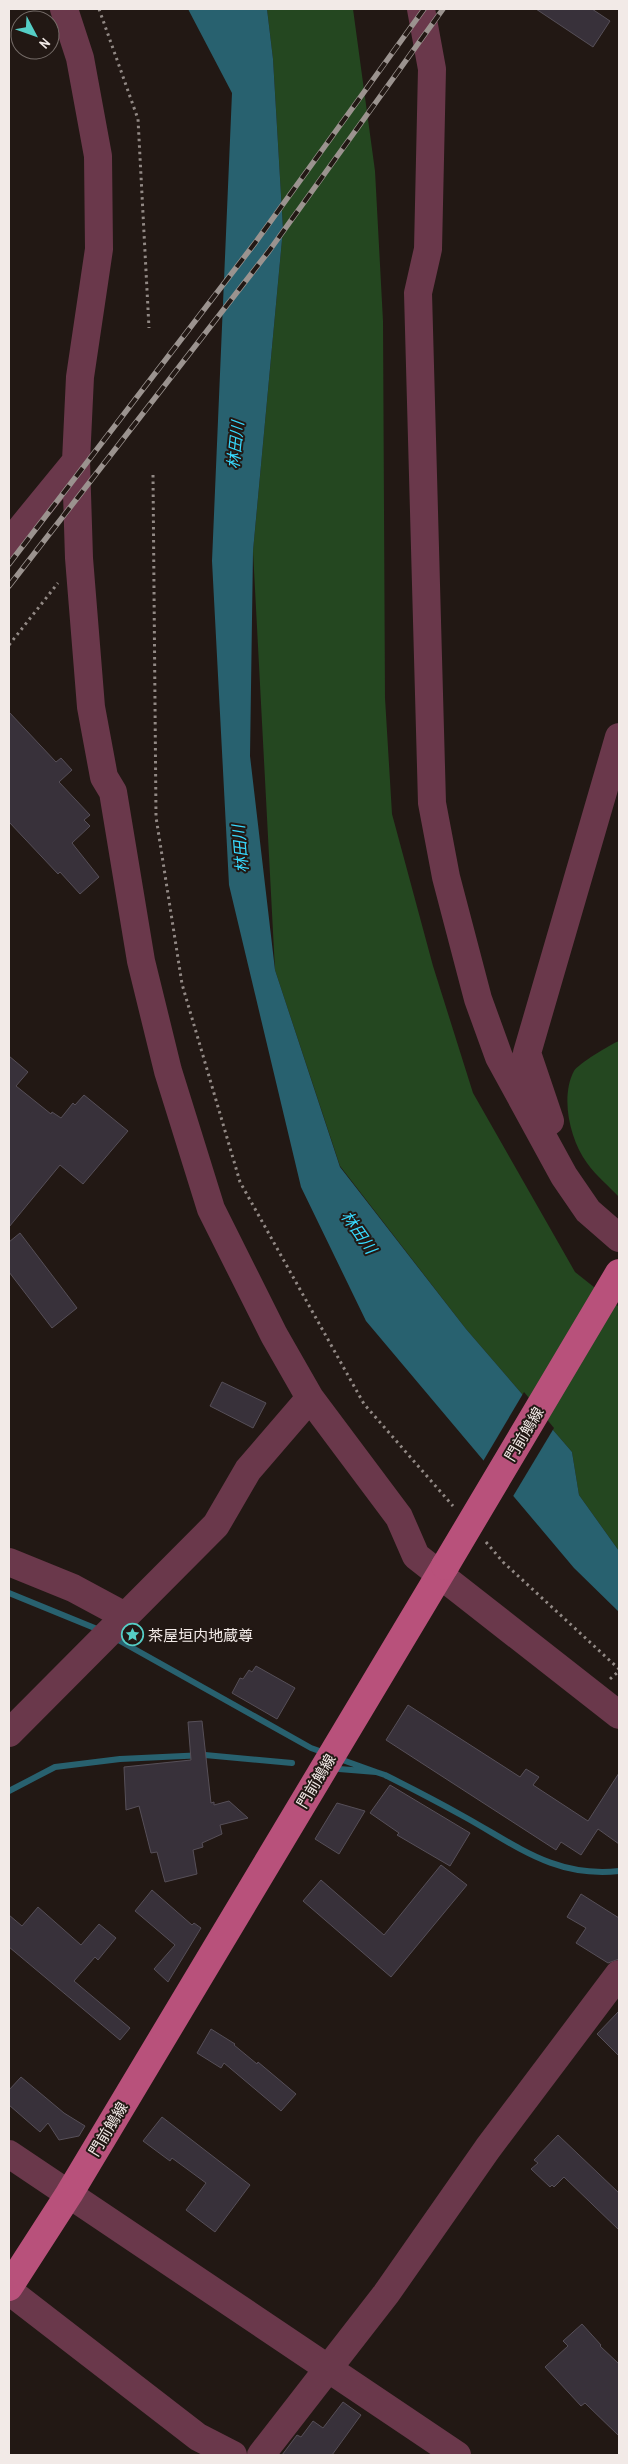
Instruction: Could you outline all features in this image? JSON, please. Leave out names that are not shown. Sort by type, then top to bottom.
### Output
[{"type":"main road","name":"門前鵤線","points":[[9,2287],[69,2194],[443,1571],[619,1273]]},
{"type":"street","points":[[64,9],[80,58],[98,156],[98,249],[80,377],[76,461],[79,558],[90,707],[104,777],[113,792],[141,961],[168,1071],[211,1209],[274,1335],[310,1398],[399,1517],[416,1556],[443,1571],[619,1716]]},
{"type":"street","points":[[421,9],[432,68],[428,249],[418,293],[432,804],[446,877],[478,999],[499,1057],[564,1176],[588,1210],[619,1238]]},
{"type":"street","points":[[9,543],[76,461]]},
{"type":"street","points":[[564,1176],[563,1150],[536,1082],[527,1053],[619,737]]},
{"type":"street","points":[[9,1733],[216,1525],[248,1470],[310,1398]]},
{"type":"street","points":[[9,1562],[73,1588],[125,1616]]},
{"type":"street","points":[[261,2455],[386,2294],[488,2148],[619,1974]]},
{"type":"street","points":[[9,2154],[457,2455]]},
{"type":"street","points":[[9,2291],[198,2437],[233,2455]]},
{"type":"path","points":[[99,9],[138,118],[149,328]]},
{"type":"path","points":[[153,475],[156,817],[182,984],[245,1190],[364,1404],[459,1512]]},
{"type":"path","points":[[9,645],[79,558]]},
{"type":"path","points":[[484,1540],[503,1562],[619,1670]]},
{"type":"green space","points":[[267,9],[353,9],[375,171],[383,321],[385,698],[392,814],[433,966],[473,1093],[575,1272],[619,1307],[619,1551],[579,1495],[572,1452],[466,1329],[340,1166],[275,970],[253,551],[283,229],[273,59]]},
{"type":"green space","points":[[619,1041],[619,1197],[594,1172],[581,1154],[572,1131],[567,1105],[570,1081],[574,1071],[588,1059]]},
{"type":"water","name":"林田川","points":[[188,9],[267,9],[273,59],[283,229],[253,551],[250,756],[275,970],[340,1167],[466,1329],[572,1452],[579,1495],[619,1551],[619,1612],[574,1568],[366,1321],[301,1187],[229,885],[212,561],[232,93]]},
{"type":"pier","points":[[524,1392],[554,1428],[512,1498],[482,1463]]},
{"type":"building","points":[[536,9],[592,9],[610,21],[593,47]]},
{"type":"building","points":[[9,712],[56,762],[61,758],[72,770],[59,782],[90,815],[84,820],[90,826],[72,843],[99,877],[80,894],[60,872],[58,874],[9,822]]},
{"type":"building","points":[[9,1056],[28,1072],[16,1086],[51,1114],[52,1112],[61,1118],[73,1103],[75,1105],[84,1095],[128,1131],[83,1184],[60,1165],[9,1227]]},
{"type":"building","points":[[20,1233],[77,1308],[52,1328],[9,1272],[9,1242]]},
{"type":"building","points":[[222,1382],[266,1403],[253,1428],[210,1406]]},
{"type":"building","points":[[256,1666],[295,1688],[277,1719],[232,1693],[240,1678],[243,1679],[249,1670],[252,1672]]},
{"type":"building","points":[[408,1705],[520,1777],[526,1769],[539,1777],[533,1785],[588,1821],[619,1773],[619,1844],[598,1829],[581,1855],[561,1842],[556,1850],[386,1740]]},
{"type":"building","points":[[202,1721],[211,1803],[214,1802],[214,1805],[229,1801],[248,1818],[220,1825],[222,1834],[202,1843],[203,1847],[193,1850],[197,1874],[165,1882],[157,1852],[151,1853],[139,1806],[126,1810],[124,1767],[191,1760],[188,1722]]},
{"type":"building","points":[[390,1785],[470,1833],[450,1866],[397,1835],[399,1833],[370,1813]]},
{"type":"building","points":[[337,1803],[365,1811],[339,1854],[315,1839]]},
{"type":"building","points":[[441,1865],[467,1885],[391,1977],[303,1901],[321,1880],[384,1935]]},
{"type":"building","points":[[152,1890],[192,1925],[194,1923],[201,1928],[168,1982],[154,1969],[175,1945],[135,1911]]},
{"type":"building","points":[[581,1894],[619,1918],[619,1959],[608,1963],[576,1943],[586,1928],[567,1917]]},
{"type":"building","points":[[38,1907],[81,1945],[99,1924],[116,1938],[98,1960],[95,1957],[74,1981],[130,2028],[120,2040],[9,1947],[9,1915],[22,1926]]},
{"type":"building","points":[[619,2011],[619,2056],[597,2034]]},
{"type":"building","points":[[211,2029],[235,2044],[257,2064],[258,2062],[296,2094],[281,2111],[224,2063],[221,2068],[197,2053]]},
{"type":"building","points":[[21,2077],[64,2113],[85,2126],[79,2136],[59,2140],[48,2123],[40,2132],[9,2105],[9,2090]]},
{"type":"building","points":[[162,2117],[250,2185],[215,2232],[186,2210],[206,2183],[172,2158],[170,2161],[143,2141]]},
{"type":"building","points":[[558,2135],[619,2193],[619,2230],[564,2177],[554,2187],[552,2185],[550,2187],[531,2169],[538,2163],[534,2160]]},
{"type":"building","points":[[582,2324],[600,2346],[619,2364],[619,2436],[585,2403],[581,2406],[545,2367],[568,2346],[563,2341]]},
{"type":"building","points":[[343,2402],[361,2415],[332,2455],[282,2455],[297,2435],[301,2437],[313,2421],[323,2428]]},
{"type":"waterway","points":[[9,1593],[102,1631]]},
{"type":"waterway","points":[[113,1637],[311,1748],[325,1753]]},
{"type":"waterway","points":[[9,1791],[55,1767],[120,1759],[205,1755],[292,1763]]},
{"type":"waterway","points":[[337,1758],[376,1772]]},
{"type":"waterway","points":[[339,1769],[376,1772],[385,1775],[536,1857],[555,1864],[596,1872],[619,1871]]},
{"type":"railway","points":[[9,564],[255,243],[424,9]]},
{"type":"railway","points":[[9,586],[269,251],[443,9]]},
{"type":"place","name":"茶屋垣内地蔵尊","points":[[132,1635]]}]
